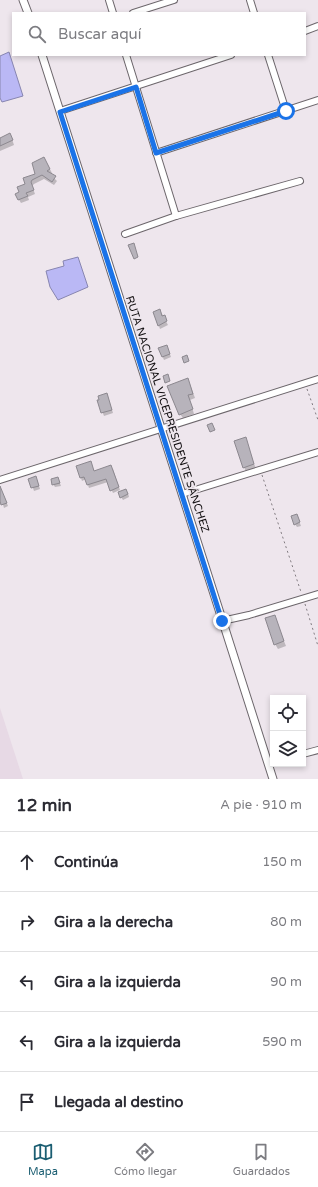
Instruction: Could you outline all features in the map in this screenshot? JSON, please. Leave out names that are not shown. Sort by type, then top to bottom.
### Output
[{"type":"street","points":[[23,0],[28,12]]},
{"type":"street","points":[[109,0],[113,12]]},
{"type":"street","points":[[136,12],[174,0]]},
{"type":"street","points":[[250,0],[254,12]]},
{"type":"street","points":[[306,31],[318,26]]},
{"type":"street","name":"RUTA NACIONAL VICEPRESIDENTE SÁNCHEZ","points":[[42,56],[222,621],[270,761]]},
{"type":"street","points":[[126,56],[176,216]]},
{"type":"street","points":[[60,112],[228,56]]},
{"type":"street","points":[[268,56],[286,111]]},
{"type":"street","points":[[156,153],[318,100]]},
{"type":"street","points":[[125,234],[176,216],[300,181]]},
{"type":"street","points":[[0,480],[318,379]]},
{"type":"street","points":[[182,494],[318,452]]},
{"type":"street","points":[[222,621],[249,615],[318,594]]},
{"type":"street","points":[[306,753],[318,750]]},
{"type":"street","name":"RUTA NACIONAL VICEPRESIDENTE SÁNCHEZ","points":[[271,767],[273,779]]},
{"type":"path","points":[[305,383],[318,420]]},
{"type":"path","points":[[260,470],[304,598],[318,646]]},
{"type":"shaded area","points":[[0,708],[23,779],[0,779]]},
{"type":"water","points":[[9,52],[23,96],[2,102],[0,98],[0,56]]},
{"type":"water","points":[[78,257],[88,287],[58,300],[50,287],[46,271],[64,266],[63,261]]},
{"type":"building","points":[[10,133],[13,140],[0,146],[0,138]]},
{"type":"building","points":[[44,157],[50,169],[47,171],[56,176],[52,182],[42,175],[32,180],[31,182],[34,190],[26,193],[28,196],[18,200],[15,194],[19,192],[17,187],[25,184],[23,178],[35,174],[32,163]]},
{"type":"building","points":[[134,243],[138,257],[134,259],[128,245]]},
{"type":"building","points":[[160,309],[162,316],[165,315],[167,321],[158,326],[153,312]]},
{"type":"building","points":[[167,345],[170,354],[162,357],[158,348]]},
{"type":"building","points":[[187,355],[189,361],[184,363],[182,357]]},
{"type":"building","points":[[168,374],[170,381],[165,383],[163,376]]},
{"type":"building","points":[[188,378],[193,394],[188,395],[193,409],[179,415],[167,386]]},
{"type":"building","points":[[107,393],[112,410],[101,413],[97,400],[99,400],[98,396]]},
{"type":"building","points":[[212,423],[215,430],[210,432],[207,425]]},
{"type":"building","points":[[246,437],[254,464],[243,468],[234,441]]},
{"type":"building","points":[[91,461],[94,471],[111,465],[119,487],[110,491],[106,479],[87,485],[84,477],[80,478],[76,466]]},
{"type":"building","points":[[36,476],[39,486],[31,488],[28,479]]},
{"type":"building","points":[[58,477],[60,483],[52,485],[51,479]]},
{"type":"building","points":[[0,486],[7,503],[1,505],[0,501]]},
{"type":"building","points":[[126,489],[128,494],[120,498],[118,492]]},
{"type":"building","points":[[297,514],[300,522],[294,525],[291,516]]},
{"type":"building","points":[[275,615],[284,641],[274,645],[265,618]]},
{"type":"route","points":[[222,621],[60,112],[136,87],[156,153],[286,111]]}]
